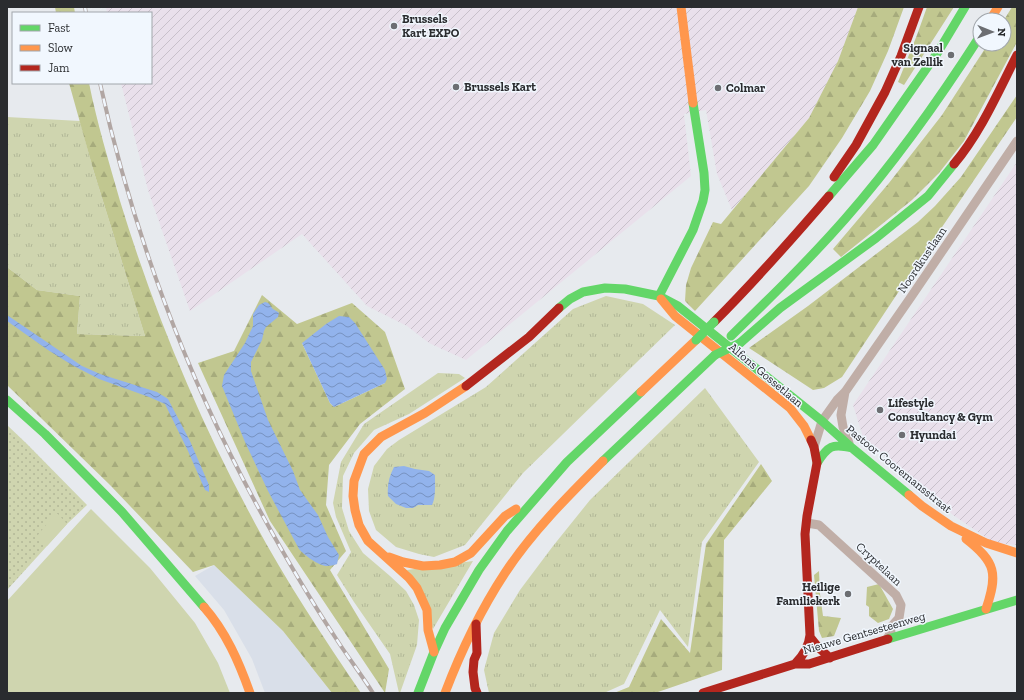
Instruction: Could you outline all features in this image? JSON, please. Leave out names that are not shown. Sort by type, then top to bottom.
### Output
[{"type":"main road","points":[[434,652],[428,630],[427,610],[417,588],[409,578],[384,554],[368,541],[359,525],[353,496],[354,480],[364,454],[381,437],[425,413],[473,381],[529,336],[548,317],[570,299],[584,292],[604,288],[625,289],[659,296],[693,230],[703,201],[705,190],[704,173],[692,98],[681,7]]},
{"type":"main road","points":[[908,39],[904,27],[910,7]]},
{"type":"main road","points":[[827,199],[834,177],[856,145],[885,92],[908,39],[918,7]]},
{"type":"main road","points":[[418,693],[445,628],[479,570],[507,531],[567,462],[696,340],[748,288],[827,199],[873,145],[938,52],[965,7]]},
{"type":"main road","points":[[446,693],[456,664],[476,621],[505,573],[532,537],[574,490],[715,355],[731,336],[818,248],[860,200],[903,147],[934,105],[972,48]]},
{"type":"main road","points":[[715,355],[740,343],[780,308],[876,238],[928,196],[966,150],[1017,55]]},
{"type":"main road","points":[[977,132],[992,114],[1017,74]]},
{"type":"main road","name":"Alfons Gossetlaan","points":[[659,296],[678,306],[822,420]]},
{"type":"main road","name":"Alfons Gossetlaan","points":[[659,296],[675,316],[790,408],[804,426],[814,447],[817,463],[805,534],[810,637]]},
{"type":"main road","points":[[7,400],[46,434],[122,512],[210,614],[227,639],[241,668],[250,693]]},
{"type":"main road","name":"Pastoor Cooremansstraat","points":[[822,420],[852,448],[922,506],[951,526],[986,543],[1017,553]]},
{"type":"main road","points":[[817,463],[826,450],[834,445],[852,448]]},
{"type":"main road","points":[[384,554],[403,562],[423,566],[455,562],[471,553],[505,516],[537,495]]},
{"type":"main road","points":[[951,526],[966,540],[985,554],[989,562],[993,578],[989,602],[986,609]]},
{"type":"main road","name":"Nieuwe Gentsesteenweg","points":[[702,693],[795,664],[809,664],[830,658],[887,639],[1017,600]]},
{"type":"main road","points":[[476,621],[477,653],[474,660],[473,672],[477,693]]},
{"type":"main road","points":[[810,637],[830,658]]},
{"type":"main road","points":[[795,664],[805,651],[810,637]]},
{"type":"street","name":"Noordkustlaan","points":[[822,420],[845,392],[1017,141]]},
{"type":"street","points":[[845,392],[841,415],[843,427],[852,448]]},
{"type":"street","points":[[814,447],[822,420]]},
{"type":"street","name":"Cryptelaan","points":[[807,523],[819,525],[896,595],[901,605],[899,618],[890,628],[891,632],[887,639]]},
{"type":"street","points":[[722,687],[730,693]]},
{"type":"shaded area","points":[[106,7],[858,7],[838,61],[809,118],[732,210],[717,174],[706,110],[684,114],[691,176],[466,360],[429,343],[407,326],[367,306],[302,234],[190,311],[148,190],[121,84],[152,84],[152,12],[107,12]]},
{"type":"shaded area","points":[[1017,162],[1017,545],[994,543],[953,515],[863,437],[853,405]]},
{"type":"shaded area","points":[[214,565],[283,631],[332,693],[265,693],[252,659],[224,610],[195,576]]},
{"type":"green space","points":[[55,7],[74,7],[75,12],[56,12]]},
{"type":"green space","points":[[858,7],[904,7],[888,51],[870,91],[842,138],[809,186],[695,311],[685,301],[686,285],[691,268],[713,222],[721,224],[809,118],[838,61]]},
{"type":"green space","points":[[927,7],[954,7],[904,85],[898,82]]},
{"type":"green space","points":[[1012,7],[1017,7],[1017,42],[1012,51],[1012,12],[1009,12]]},
{"type":"green space","points":[[983,52],[1012,52],[964,141],[939,173],[912,200],[841,257],[833,249],[889,183],[942,115]]},
{"type":"green space","points":[[69,84],[89,84],[103,142],[133,241],[161,321],[211,437],[275,559],[361,693],[332,693],[283,631],[214,565],[193,572],[110,485],[7,385],[7,267],[37,290],[80,296],[77,334],[145,336],[93,169]]},
{"type":"green space","points":[[1017,95],[1017,117],[842,377],[824,388],[813,390],[749,348],[808,306],[918,222],[935,206],[961,177]]},
{"type":"green space","points":[[7,117],[80,121],[93,169],[145,336],[77,334],[80,296],[37,290],[7,267]]},
{"type":"green space","points":[[262,295],[297,324],[352,303],[385,332],[405,389],[360,424],[329,465],[326,505],[346,551],[330,570],[389,669],[385,693],[270,521],[198,363],[234,351]],"holes":[[[302,343],[385,383],[334,407],[330,403]]]},
{"type":"green space","points":[[606,296],[643,304],[675,325],[523,473],[465,545],[434,557],[396,547],[376,530],[369,511],[368,489],[374,466],[387,449],[399,440],[486,387],[573,309]]},
{"type":"green space","points":[[438,373],[459,374],[465,378],[409,414],[374,430],[354,453],[343,476],[342,508],[349,531],[363,553],[406,591],[414,605],[419,620],[417,645],[399,693],[390,654],[337,575],[351,552],[336,517],[333,503],[341,462],[364,424]]},
{"type":"green space","points":[[705,388],[759,462],[702,542],[688,647],[660,610],[624,684],[604,693],[489,693],[484,670],[494,633],[520,590],[590,500]]},
{"type":"green space","points":[[7,425],[87,505],[67,524],[7,590]]},
{"type":"green space","points":[[761,464],[772,481],[724,540],[722,670],[655,693],[614,693],[629,687],[661,619],[690,653],[706,544]]},
{"type":"green space","points":[[91,509],[150,568],[195,623],[218,663],[230,693],[7,693],[7,601]]},
{"type":"green space","points":[[55,514],[58,514],[67,524],[47,546],[37,536]]},
{"type":"green space","points":[[473,561],[433,629],[407,570]]},
{"type":"green space","points":[[819,571],[823,616],[841,618],[834,636],[822,638],[819,631],[814,575]]},
{"type":"green space","points":[[879,584],[893,609],[889,619],[878,623],[869,616],[869,607],[866,605],[867,587]]},
{"type":"water","points":[[265,302],[279,313],[278,317],[266,327],[264,331],[262,340],[251,362],[251,371],[268,420],[293,471],[300,490],[318,515],[328,537],[339,555],[337,564],[334,565],[324,566],[308,557],[299,549],[268,491],[245,442],[222,386],[224,375],[245,343],[253,326],[253,314],[259,305]]},
{"type":"water","points":[[7,315],[82,366],[100,374],[157,392],[168,399],[190,441],[209,485],[209,492],[205,490],[165,404],[99,379],[72,365],[7,321]]},
{"type":"water","points":[[339,316],[349,317],[355,323],[385,370],[387,379],[385,383],[334,407],[330,403],[302,343],[326,324]]},
{"type":"water","points":[[404,466],[429,471],[435,475],[435,495],[432,505],[418,505],[413,508],[406,508],[396,504],[388,496],[389,481],[394,467]]},
{"type":"railway","points":[[85,7],[86,12]]},
{"type":"railway","points":[[100,84],[128,193],[145,248],[164,302],[208,408],[233,459],[286,558],[325,622],[373,693]]},
{"type":"traffic: fast","points":[[829,196],[873,145],[938,52],[965,7]]},
{"type":"traffic: fast","points":[[731,336],[803,264],[863,197],[916,130],[972,48]]},
{"type":"traffic: fast","points":[[659,296],[693,230],[703,201],[705,190],[704,173],[693,103]]},
{"type":"traffic: fast","points":[[740,343],[780,308],[876,238],[928,196],[954,164]]},
{"type":"traffic: fast","points":[[559,308],[570,299],[583,292],[605,288],[625,289],[659,296]]},
{"type":"traffic: fast","points":[[659,296],[678,306],[822,421],[909,495]]},
{"type":"traffic: fast","points":[[696,340],[714,322]]},
{"type":"traffic: fast","points":[[715,355],[740,343]]},
{"type":"traffic: fast","points":[[603,461],[715,355]]},
{"type":"traffic: fast","points":[[418,693],[445,628],[479,570],[507,531],[567,462],[641,392]]},
{"type":"traffic: fast","points":[[7,400],[45,434],[122,512],[204,607]]},
{"type":"traffic: fast","points":[[817,463],[824,453],[831,447],[840,446],[852,448]]},
{"type":"traffic: fast","points":[[888,639],[1017,600]]},
{"type":"traffic: slow","points":[[681,7],[693,103]]},
{"type":"traffic: slow","points":[[995,12],[998,7]]},
{"type":"traffic: slow","points":[[661,299],[675,316],[790,408],[804,426],[811,440]]},
{"type":"traffic: slow","points":[[641,392],[696,340]]},
{"type":"traffic: slow","points":[[434,652],[428,630],[427,610],[417,588],[409,578],[368,541],[359,525],[353,496],[354,481],[364,454],[381,437],[425,413],[466,386]]},
{"type":"traffic: slow","points":[[445,693],[472,632],[487,602],[505,573],[539,529],[603,461]]},
{"type":"traffic: slow","points":[[909,495],[951,526],[986,543],[1017,553]]},
{"type":"traffic: slow","points":[[389,557],[403,562],[423,566],[455,562],[471,553],[505,516],[516,509]]},
{"type":"traffic: slow","points":[[966,539],[976,547],[989,562],[992,570],[992,587],[986,609]]},
{"type":"traffic: slow","points":[[204,607],[219,627],[231,648],[250,693]]},
{"type":"traffic: jam","points":[[834,177],[856,145],[885,92],[901,56],[919,7]]},
{"type":"traffic: jam","points":[[954,164],[973,139],[1017,55]]},
{"type":"traffic: jam","points":[[714,322],[773,260],[829,196]]},
{"type":"traffic: jam","points":[[466,386],[529,337],[559,308]]},
{"type":"traffic: jam","points":[[795,664],[805,651],[810,635],[805,534],[817,463],[811,440]]},
{"type":"traffic: jam","points":[[476,624],[477,653],[474,660],[473,672],[477,693]]},
{"type":"traffic: jam","points":[[810,637],[830,658]]},
{"type":"traffic: jam","points":[[703,693],[795,664],[809,664],[888,639]]},
{"type":"place","name":"Brussels Kart EXPO","points":[[394,26]]},
{"type":"place","name":"Signaal van Zellik","points":[[951,55]]},
{"type":"place","name":"Brussels Kart","points":[[456,87]]},
{"type":"place","name":"Colmar","points":[[718,88]]},
{"type":"place","name":"Lifestyle Consultancy & Gym","points":[[880,410]]},
{"type":"place","name":"Hyundai","points":[[902,435]]},
{"type":"place","name":"Heilige Familiekerk","points":[[848,594]]}]
